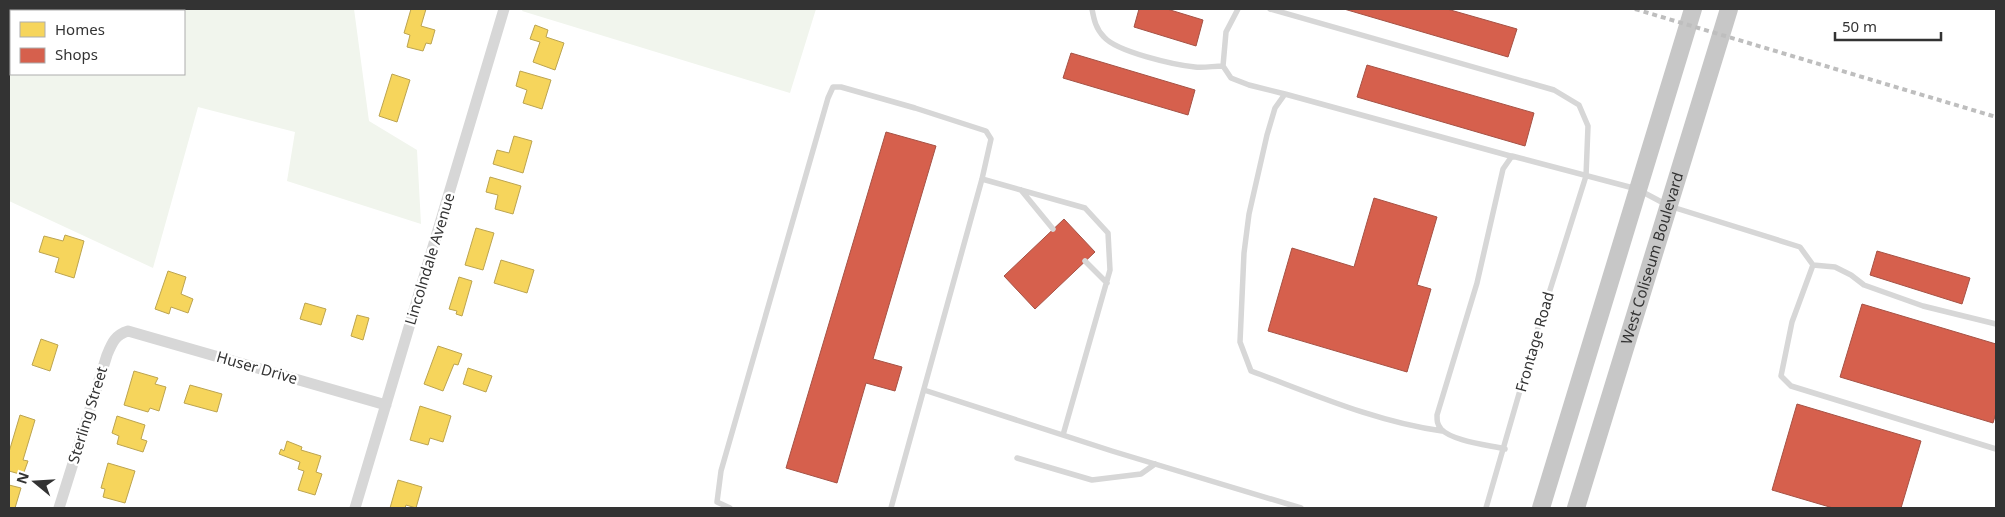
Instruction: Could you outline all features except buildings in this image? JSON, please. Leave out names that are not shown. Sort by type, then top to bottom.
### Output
[{"type":"highway","points":[[1542,508],[1693,9]]},
{"type":"highway","name":"West Coliseum Boulevard","points":[[1576,508],[1729,9]]},
{"type":"street","name":"Lincolndale Avenue","points":[[355,508],[504,9]]},
{"type":"street","name":"Huser Drive","points":[[128,332],[386,405]]},
{"type":"street","name":"Sterling Street","points":[[59,508],[111,344],[118,334],[128,332]]},
{"type":"lane","points":[[1092,9],[1094,22],[1104,39],[1126,50],[1151,58],[1196,67],[1223,66]]},
{"type":"lane","points":[[1238,9],[1226,32],[1223,66],[1231,78],[1250,85],[1637,189],[1669,206],[1800,246],[1813,264],[1835,267],[1851,275],[1864,285],[1923,306],[1996,324]]},
{"type":"lane","name":"Frontage Road","points":[[1270,9],[1554,90],[1579,105],[1583,111],[1588,126],[1586,176],[1538,328],[1505,449],[1486,508]]},
{"type":"lane","points":[[730,508],[717,502],[721,471],[828,98],[833,87],[841,87],[915,108],[986,132],[991,139],[982,179],[891,508]]},
{"type":"lane","points":[[1285,94],[1275,108],[1267,134],[1249,214],[1244,253],[1240,342],[1250,371],[1375,416],[1413,427],[1442,431],[1452,437],[1505,449]]},
{"type":"lane","points":[[1442,431],[1437,424],[1437,415],[1477,283],[1504,169],[1512,156],[1514,157]]},
{"type":"lane","points":[[982,179],[1085,208],[1108,233],[1110,270],[1063,435]]},
{"type":"lane","points":[[1020,190],[1053,229]]},
{"type":"lane","points":[[1085,261],[1107,283]]},
{"type":"lane","points":[[1813,264],[1792,322],[1781,376],[1791,386],[1996,449]]},
{"type":"lane","points":[[924,390],[1155,464],[1301,508]]},
{"type":"lane","points":[[1017,458],[1092,480],[1141,474],[1155,464]]},
{"type":"shaded area","points":[[9,9],[354,9],[369,121],[417,150],[421,224],[287,181],[295,132],[198,107],[153,268],[9,201]]},
{"type":"shaded area","points":[[523,9],[816,9],[790,93],[522,11]]},
{"type":"railway","points":[[1635,9],[1996,117]]}]
